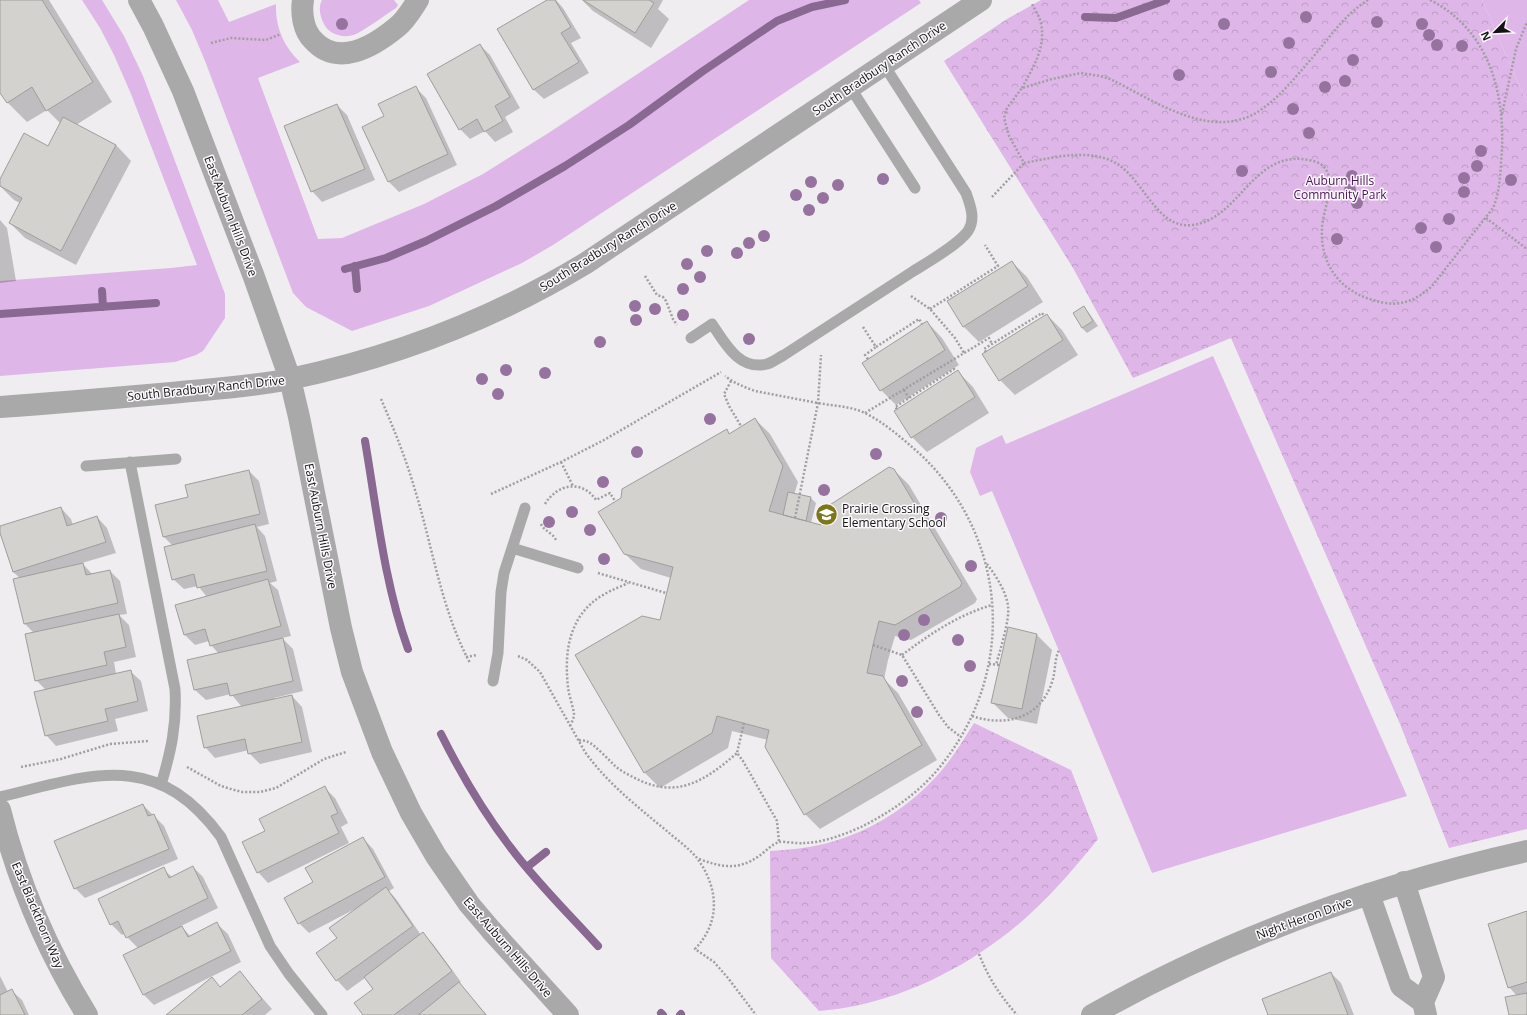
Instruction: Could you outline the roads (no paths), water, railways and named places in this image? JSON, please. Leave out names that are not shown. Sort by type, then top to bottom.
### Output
[{"type":"street","name":"East Auburn Hills Drive","points":[[139,0],[153,26],[183,91],[254,277],[290,379],[341,628],[352,672],[382,752],[411,813],[436,856],[461,893],[491,930],[568,1015]]},
{"type":"street","points":[[304,0],[302,11],[304,24],[310,37],[324,49],[330,52],[344,54],[356,52],[367,47],[398,26],[411,12],[418,0]]},
{"type":"street","name":"South Bradbury Ranch Drive","points":[[0,407],[246,386],[290,379],[419,343],[474,321],[529,295],[597,256],[981,0]]},
{"type":"street","name":"East Blackthorn Way","points":[[0,811],[20,872],[44,934],[63,974],[87,1015]]},
{"type":"street","name":"Night Heron Drive","points":[[1092,1015],[1132,993],[1220,950],[1286,923],[1404,882],[1527,851]]},
{"type":"street","points":[[1369,894],[1401,986],[1424,1008],[1434,977],[1404,882]]},
{"type":"lane","points":[[691,338],[712,324],[733,354],[744,362],[755,366],[768,364],[922,266],[961,239],[969,230],[972,221],[972,207],[966,193],[884,64]]},
{"type":"lane","points":[[850,87],[915,188]]},
{"type":"lane","points":[[86,466],[176,459]]},
{"type":"lane","points":[[130,462],[175,689],[176,706],[174,734],[161,785]]},
{"type":"lane","points":[[493,681],[498,653],[501,592],[504,573],[524,508]]},
{"type":"lane","points":[[512,548],[578,568]]},
{"type":"lane","points":[[0,797],[76,778],[103,775],[132,776],[161,785],[192,803],[221,837],[270,946],[289,974],[322,1015]]},
{"type":"waterway","points":[[345,269],[386,258],[426,241],[496,206],[565,166],[629,125],[703,71],[777,21],[812,7],[845,0]]},
{"type":"waterway","points":[[1085,17],[1116,18],[1166,0]]},
{"type":"waterway","points":[[355,266],[357,289]]},
{"type":"waterway","points":[[102,291],[103,307]]},
{"type":"waterway","points":[[0,314],[156,303]]},
{"type":"waterway","points":[[365,441],[387,572],[408,649]]},
{"type":"waterway","points":[[441,734],[473,793],[501,835],[531,874],[598,946]]},
{"type":"waterway","points":[[527,867],[546,852]]},
{"type":"place","name":"Prairie Crossing Elementary School","points":[[826,515]]},
{"type":"park label","name":"Auburn Hills Community Park","points":[[1340,187]]}]
